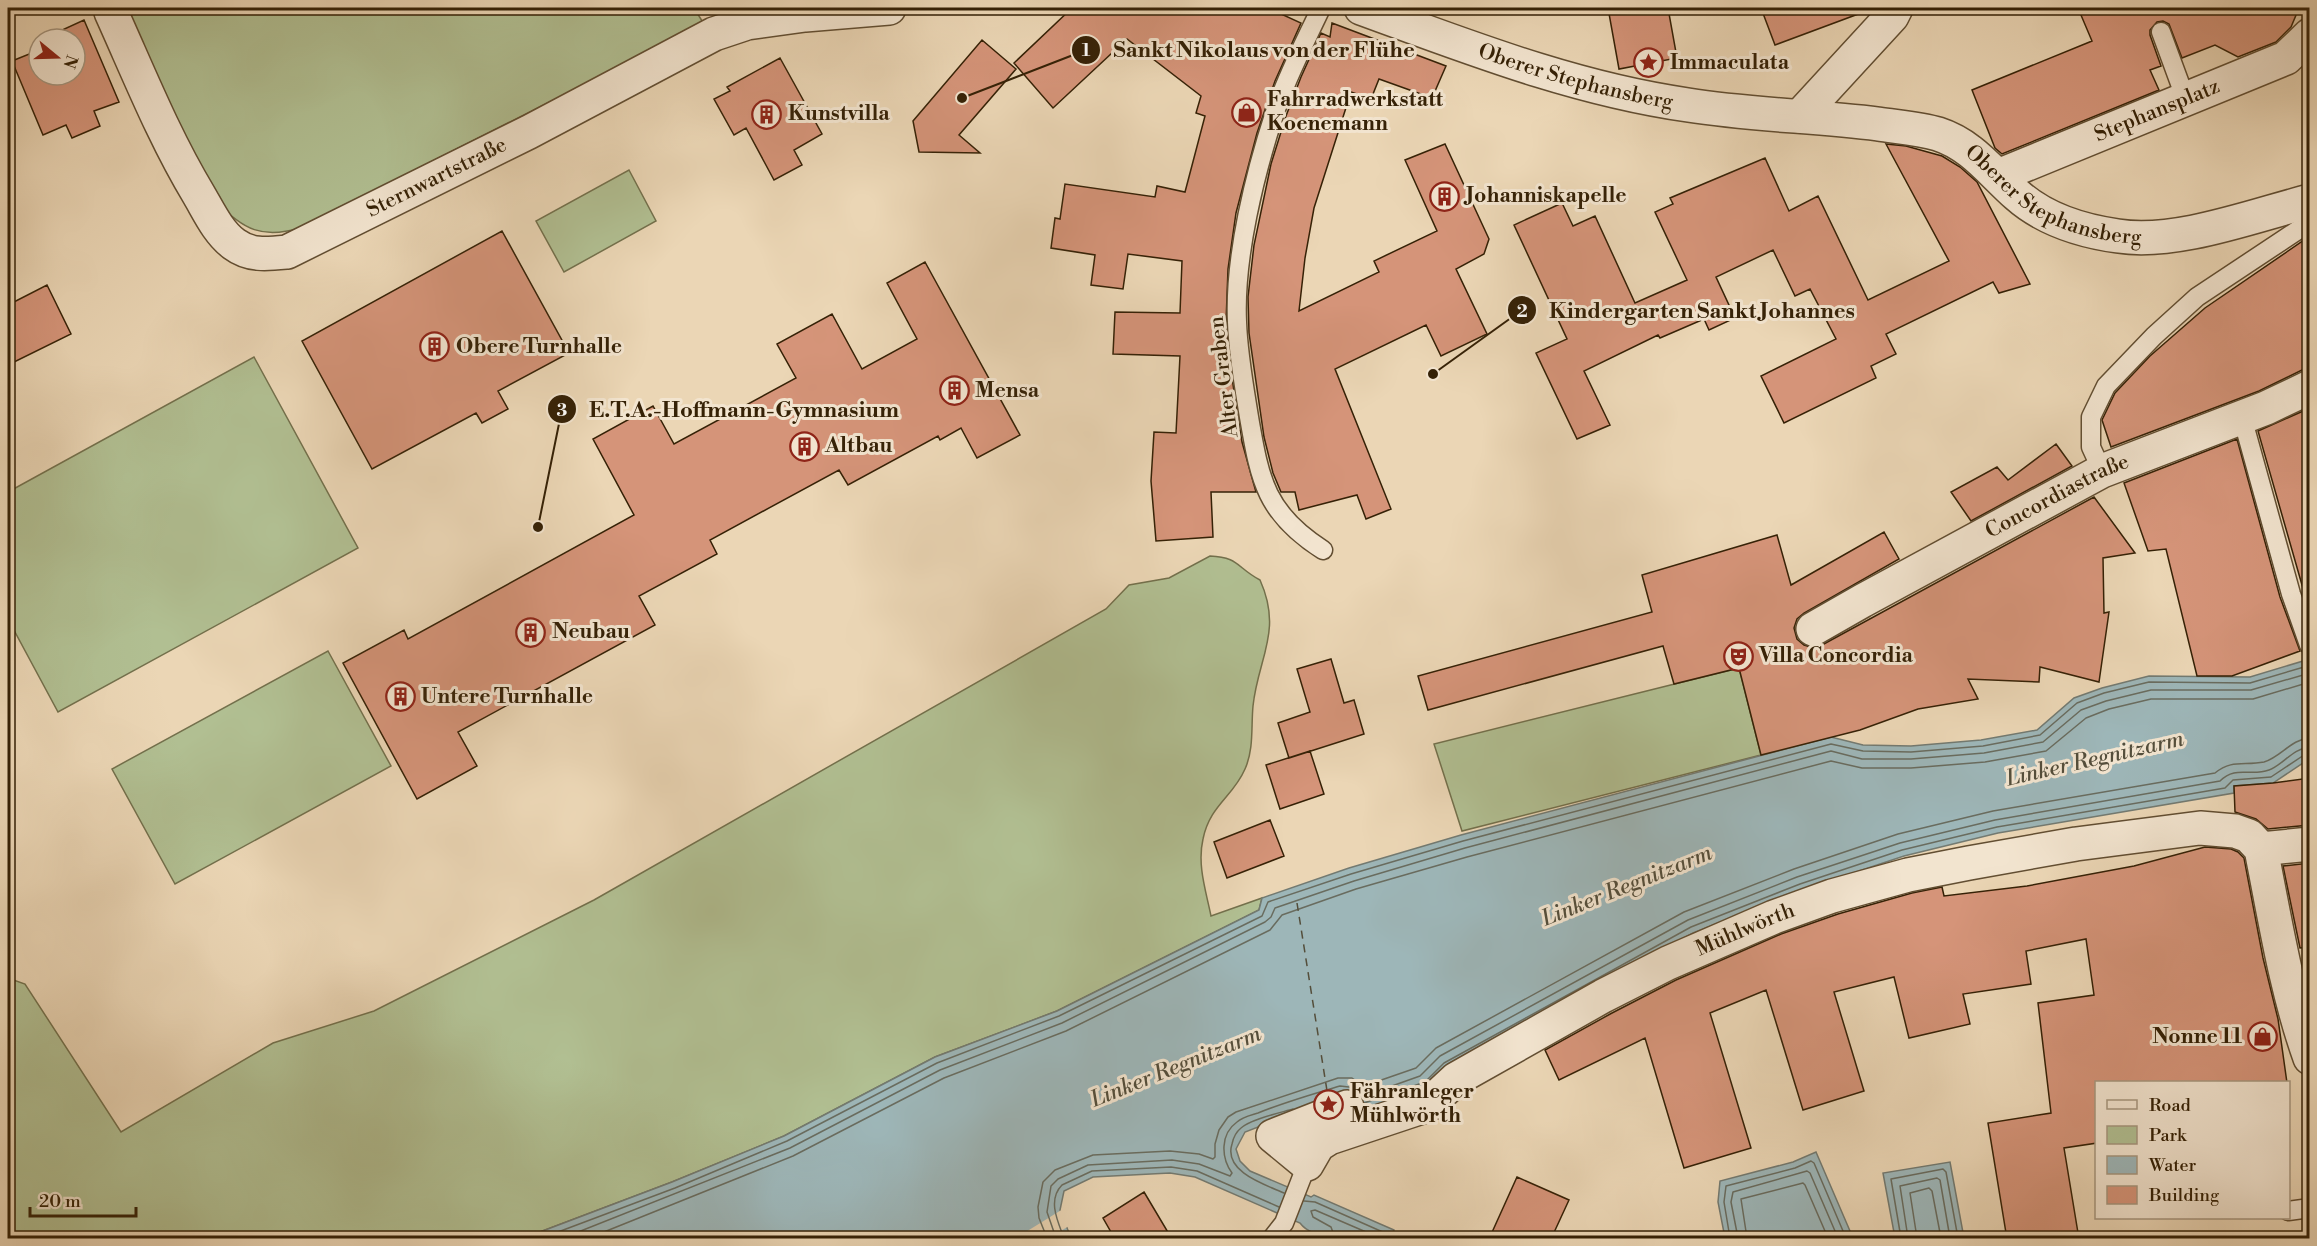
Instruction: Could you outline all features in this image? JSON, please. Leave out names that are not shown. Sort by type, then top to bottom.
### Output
[{"type":"street","name":"Sternwartstraße","points":[[110,10],[177,159],[219,229],[233,243],[248,252],[265,254],[286,252],[529,132],[714,34],[747,23],[889,8]]},
{"type":"street","name":"Oberer Stephansberg","points":[[1361,8],[1550,74],[1612,92],[1689,106],[1800,116],[1935,133],[1956,140],[1978,156],[2018,196],[2043,213],[2094,232],[2120,237],[2161,237],[2199,230],[2310,201]]},
{"type":"street","points":[[1800,116],[1894,12]]},
{"type":"street","name":"Stephansplatz","points":[[1998,176],[2286,58],[2310,35]]},
{"type":"street","name":"Concordiastraße","points":[[1814,629],[2102,471],[2242,417],[2310,387]]},
{"type":"street","name":"Mühlwörth","points":[[1304,1175],[1318,1145],[1329,1138],[1428,1105],[1456,1079],[1612,992],[1678,958],[1774,917],[1832,896],[1908,875],[2076,844],[2200,828],[2248,840],[2310,844]]},
{"type":"street","points":[[2248,840],[2288,979],[2300,1030],[2310,1058]]},
{"type":"street","points":[[1304,1175],[1273,1137],[1347,1107]]},
{"type":"lane","name":"Alter Graben","points":[[1321,8],[1275,111],[1257,174],[1241,248],[1237,321],[1246,397],[1262,481],[1284,520],[1303,537],[1323,550]]},
{"type":"lane","points":[[2161,32],[2186,100]]},
{"type":"lane","points":[[2102,471],[2091,447],[2091,417],[2106,386],[2154,336],[2197,297],[2310,222]]},
{"type":"lane","points":[[2242,417],[2291,594],[2309,645]]},
{"type":"lane","name":"Mühlwörth","points":[[1279,1230],[1304,1175]]},
{"type":"lane","points":[[2290,1211],[2310,1208]]},
{"type":"green space","points":[[123,8],[694,8],[704,24],[300,228],[275,233],[254,230],[236,219],[217,202]]},
{"type":"green space","points":[[629,170],[656,221],[564,272],[536,221]]},
{"type":"green space","points":[[254,357],[358,548],[58,712],[8,619],[8,492]]},
{"type":"green space","points":[[1210,556],[1227,558],[1260,580],[1267,598],[1269,630],[1253,706],[1248,761],[1240,779],[1216,809],[1206,827],[1201,849],[1203,878],[1211,916],[1262,898],[1259,910],[1057,1011],[935,1057],[784,1136],[672,1182],[524,1238],[8,1238],[8,978],[25,984],[121,1132],[273,1043],[374,1011],[594,900],[1106,609],[1129,585],[1169,578]]},
{"type":"green space","points":[[328,651],[391,766],[175,884],[112,769]]},
{"type":"green space","points":[[1739,668],[1761,755],[1462,831],[1434,744]]},
{"type":"water","name":"Linker Regnitzarm","points":[[2309,654],[2309,759],[2273,783],[2234,786],[2234,793],[1998,833],[1904,856],[1802,890],[1693,933],[1500,1037],[1429,1087],[1350,1115],[1271,1122],[1245,1132],[1236,1149],[1240,1161],[1250,1171],[1311,1197],[1314,1195],[1394,1230],[1393,1235],[1401,1238],[1347,1239],[1319,1235],[1300,1223],[1195,1177],[1170,1173],[1093,1177],[1064,1191],[1060,1210],[1071,1238],[524,1238],[672,1182],[784,1136],[935,1057],[1057,1011],[1259,910],[1262,898],[1349,868],[1461,835],[1831,737],[1863,745],[1911,746],[1981,740],[2037,730],[2074,698],[2102,688],[2149,676],[2250,677],[2303,661]]},
{"type":"water","points":[[1816,1152],[1853,1238],[1725,1238],[1718,1202],[1720,1181],[1793,1162]]},
{"type":"water","points":[[1950,1162],[1964,1238],[1895,1238],[1883,1173]]},
{"type":"pier","points":[[1063,1209],[1069,1226],[1049,1238],[1016,1238]]},
{"type":"building","points":[[1072,8],[1268,8],[1301,23],[1275,81],[1257,133],[1236,213],[1228,269],[1226,323],[1229,359],[1242,442],[1256,492],[1211,492],[1213,537],[1156,541],[1151,481],[1154,432],[1176,433],[1180,356],[1113,354],[1115,312],[1180,313],[1182,261],[1128,254],[1123,289],[1091,285],[1095,255],[1051,248],[1055,218],[1060,219],[1065,184],[1155,197],[1157,186],[1185,192],[1205,116],[1196,113],[1201,96],[1127,39],[1053,108],[1014,63]]},
{"type":"building","points":[[1608,8],[1668,8],[1677,58],[1619,69]]},
{"type":"building","points":[[1761,8],[1868,8],[1869,10],[1775,45]]},
{"type":"building","points":[[2078,8],[2299,8],[2291,27],[2276,42],[2238,57],[2215,45],[2182,58],[2169,24],[2163,21],[2157,22],[2150,30],[2150,35],[2161,66],[2150,70],[2159,90],[2002,154],[1995,148],[1972,90],[2092,41]]},
{"type":"building","points":[[84,20],[87,27],[69,27]]},
{"type":"building","points":[[1332,23],[1446,66],[1432,98],[1379,79],[1371,99],[1351,92],[1314,208],[1299,311],[1379,272],[1374,261],[1437,231],[1405,160],[1445,144],[1489,239],[1484,254],[1456,269],[1487,334],[1441,356],[1426,325],[1335,369],[1391,509],[1366,519],[1357,495],[1299,510],[1295,492],[1281,492],[1273,473],[1264,437],[1249,333],[1248,297],[1254,245],[1271,164],[1301,77],[1321,33],[1330,37]]},
{"type":"building","points":[[87,27],[119,102],[94,111],[100,126],[72,138],[66,125],[43,135],[12,61],[27,55],[27,87],[87,87]]},
{"type":"building","points":[[982,40],[1016,69],[959,135],[980,153],[919,152],[913,121]]},
{"type":"building","name":"Kunstvilla","points":[[780,58],[822,134],[794,150],[802,165],[774,180],[746,128],[734,135],[714,99],[730,91],[727,87]]},
{"type":"building","points":[[1886,144],[1906,146],[1942,156],[1960,167],[1977,182],[2030,284],[1999,293],[1993,282],[1886,334],[1896,354],[1871,366],[1876,378],[1784,423],[1761,376],[1836,339],[1810,289],[1795,296],[1773,250],[1716,277],[1735,318],[1709,330],[1704,319],[1660,338],[1658,335],[1584,371],[1610,425],[1577,439],[1536,353],[1567,339],[1514,225],[1562,203],[1573,226],[1595,216],[1635,303],[1687,280],[1655,212],[1673,204],[1670,198],[1765,158],[1789,211],[1818,196],[1868,300],[1949,261]]},
{"type":"building","name":"Obere Turnhalle","points":[[502,231],[569,353],[498,391],[508,409],[482,423],[476,413],[372,469],[302,341]]},
{"type":"building","points":[[2310,236],[2310,369],[2302,370],[2259,391],[2111,447],[2102,420],[2115,393],[2150,356],[2205,308]]},
{"type":"building","points":[[925,262],[1020,435],[977,458],[961,428],[940,440],[938,436],[848,485],[839,470],[710,540],[717,554],[639,596],[655,625],[458,732],[477,766],[417,799],[343,663],[404,630],[408,639],[634,515],[593,439],[653,406],[674,444],[796,378],[777,344],[832,314],[862,369],[917,339],[887,283]]},
{"type":"building","points":[[47,285],[71,334],[8,365],[8,305]]},
{"type":"building","points":[[2310,408],[2310,613],[2258,431]]},
{"type":"building","points":[[2237,439],[2280,597],[2300,651],[2232,676],[2197,676],[2166,549],[2148,551],[2124,483]]},
{"type":"building","points":[[2056,444],[2072,466],[1971,521],[1951,492],[1997,467],[2008,480]]},
{"type":"building","points":[[2094,497],[2135,553],[2103,558],[2104,613],[2109,612],[2099,682],[2040,667],[2039,682],[1968,679],[1978,699],[1918,709],[1860,730],[1761,755],[1739,668],[1674,684],[1663,646],[1428,710],[1418,676],[1652,612],[1642,575],[1777,535],[1791,585],[1884,532],[1899,559],[1797,619],[1794,628],[1797,639],[1804,645],[1814,648]]},
{"type":"building","points":[[1331,659],[1344,703],[1354,700],[1364,734],[1289,758],[1278,723],[1310,712],[1297,669]]},
{"type":"building","points":[[1310,751],[1324,794],[1280,809],[1266,765]]},
{"type":"building","points":[[2310,778],[2310,825],[2268,829],[2256,819],[2235,812],[2234,786]]},
{"type":"building","points":[[1270,820],[1284,856],[1227,878],[1214,842]]},
{"type":"building","points":[[2205,847],[2231,849],[2244,858],[2263,958],[2278,1019],[2287,1081],[2095,1081],[2095,1143],[2064,1148],[2079,1239],[2007,1239],[1988,1123],[2051,1113],[2038,1003],[2094,995],[2086,939],[2026,951],[2031,984],[1963,994],[1970,1024],[1909,1038],[1894,977],[1834,992],[1864,1091],[1803,1110],[1766,990],[1710,1013],[1751,1148],[1684,1168],[1645,1038],[1559,1080],[1545,1050],[1676,980],[1781,934],[1838,914],[1942,887],[1944,896],[2027,886],[2134,866]]},
{"type":"building","points":[[2310,863],[2310,947],[2300,948],[2283,866]]},
{"type":"building","points":[[1517,1177],[1569,1200],[1551,1239],[1489,1239]]},
{"type":"building","points":[[1144,1192],[1172,1239],[1115,1239],[1103,1218]]},
{"type":"ferry route","points":[[1297,903],[1328,1097]]},
{"type":"place","name":"Immaculata","points":[[1649,63]]},
{"type":"place","name":"Sankt Nikolaus von der Flühe","points":[[962,98]]},
{"type":"place","name":"Fahrradwerkstatt Koenemann","points":[[1246,112]]},
{"type":"place","name":"Kunstvilla","points":[[767,114]]},
{"type":"place","name":"Johanniskapelle","points":[[1445,196]]},
{"type":"place","name":"Obere Turnhalle","points":[[435,347]]},
{"type":"place","name":"Kindergarten Sankt Johannes","points":[[1433,374]]},
{"type":"place","name":"Mensa","points":[[954,391]]},
{"type":"place","name":"Altbau","points":[[804,446]]},
{"type":"place","name":"E.T.A.-Hoffmann-Gymnasium","points":[[538,527]]},
{"type":"place","name":"Neubau","points":[[531,632]]},
{"type":"place","name":"Villa Concordia","points":[[1738,656]]},
{"type":"place","name":"Untere Turnhalle","points":[[400,697]]},
{"type":"place","name":"Nonne 11","points":[[2263,1037]]},
{"type":"place","name":"Fähranleger Mühlwörth","points":[[1329,1104]]}]
